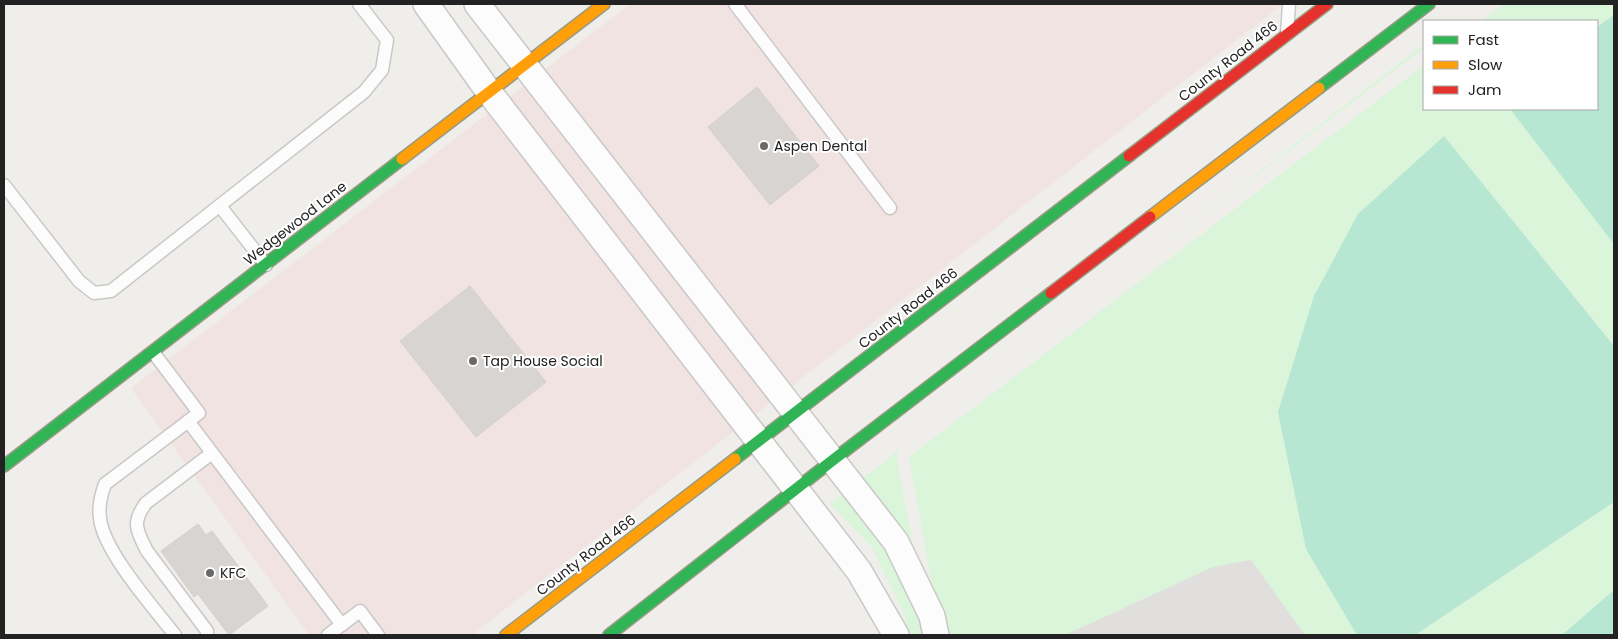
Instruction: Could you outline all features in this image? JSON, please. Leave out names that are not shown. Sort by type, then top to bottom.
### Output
[{"type":"main road","name":"Wedgewood Lane","points":[[4,466],[604,4]]},
{"type":"main road","name":"County Road 466","points":[[506,635],[1327,4]]},
{"type":"main road","points":[[609,635],[833,460],[1429,4]]},
{"type":"street","points":[[426,4],[489,92],[859,571],[896,635]]},
{"type":"street","points":[[477,4],[797,412],[896,542],[932,616],[936,635]]},
{"type":"lane","points":[[4,185],[79,281],[94,293],[112,290],[364,92],[382,70],[387,40],[359,4]]},
{"type":"lane","points":[[735,4],[890,208]]},
{"type":"lane","points":[[1287,34],[1290,4]]},
{"type":"lane","points":[[220,206],[266,265]]},
{"type":"lane","points":[[153,352],[199,413],[105,484],[100,500],[100,519],[106,540],[120,563],[175,635]]},
{"type":"lane","points":[[188,421],[342,625]]},
{"type":"lane","points":[[207,635],[207,631],[147,551],[136,526],[138,514],[146,503],[212,453]]},
{"type":"lane","points":[[328,635],[360,612],[378,635]]},
{"type":"shaded area","points":[[630,4],[1283,4],[472,635],[309,635],[131,388]]},
{"type":"shaded area","points":[[1251,560],[1305,635],[1065,635],[1213,567]]},
{"type":"green space","points":[[1504,4],[1614,4],[1614,635],[941,635],[909,457],[1423,66],[1423,110],[1598,110],[1598,20],[1482,20]]},
{"type":"green space","points":[[1614,15],[1614,244],[1511,110],[1598,110],[1598,26]]},
{"type":"green space","points":[[1423,45],[1423,49],[1145,260]]},
{"type":"green space","points":[[1444,136],[1614,346],[1614,502],[1415,635],[1357,635],[1306,549],[1278,412],[1314,296],[1358,214]]},
{"type":"green space","points":[[899,450],[897,458],[929,635],[908,635],[904,614],[871,546],[830,504]]},
{"type":"green space","points":[[1614,590],[1614,635],[1562,635]]},
{"type":"building","name":"Aspen Dental","points":[[757,87],[819,166],[770,205],[708,127]]},
{"type":"building","name":"Tap House Social","points":[[470,286],[546,382],[476,437],[400,341]]},
{"type":"building","name":"KFC","points":[[198,524],[206,535],[212,531],[268,606],[229,635],[198,594],[194,597],[161,551]]},
{"type":"traffic: fast","points":[[1319,88],[1429,4]]},
{"type":"traffic: fast","points":[[735,459],[1129,156]]},
{"type":"traffic: fast","points":[[4,466],[402,159]]},
{"type":"traffic: fast","points":[[609,635],[1051,293]]},
{"type":"traffic: slow","points":[[402,159],[604,4]]},
{"type":"traffic: slow","points":[[1150,217],[1319,88]]},
{"type":"traffic: slow","points":[[506,635],[735,459]]},
{"type":"traffic: jam","points":[[1129,156],[1327,4]]},
{"type":"traffic: jam","points":[[1051,293],[1150,217]]},
{"type":"place","name":"Aspen Dental","points":[[764,146]]},
{"type":"place","name":"Tap House Social","points":[[473,361]]},
{"type":"place","name":"KFC","points":[[210,573]]}]
